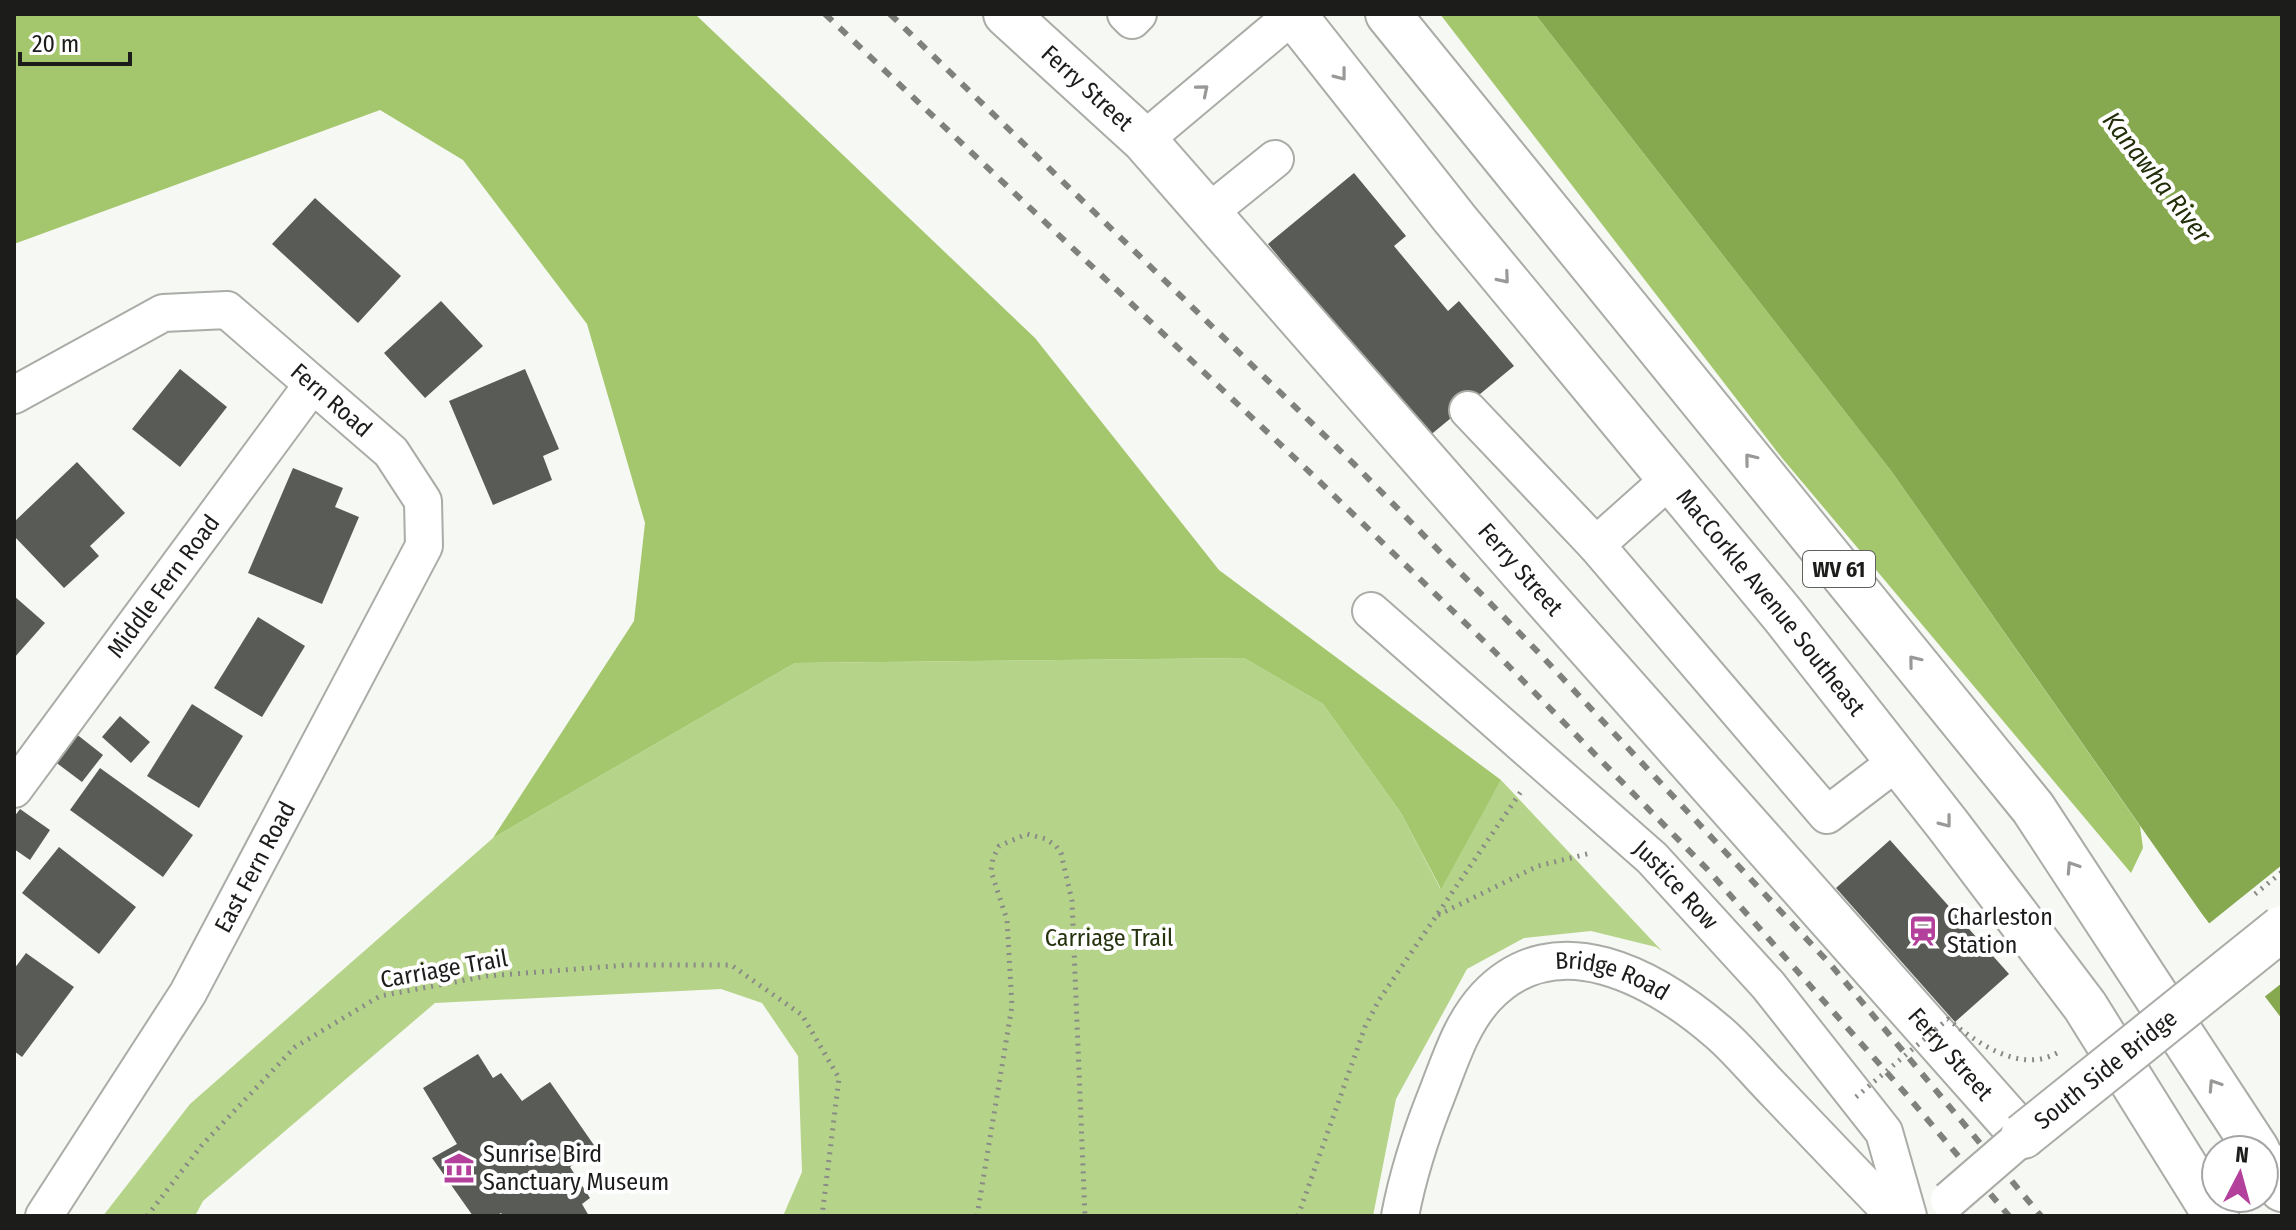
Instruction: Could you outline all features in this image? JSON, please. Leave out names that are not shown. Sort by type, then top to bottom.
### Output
[{"type":"main road","name":"Ferry Street","points":[[1006,14],[1144,140],[2023,1136]]},
{"type":"main road","name":"MacCorkle Avenue Southeast","points":[[1293,14],[1455,219],[1783,615],[1898,761],[2085,1006],[2216,1216]]},
{"type":"main road","name":"WV 61","points":[[1388,14],[2033,808],[2247,1134]]},
{"type":"main road","name":"South Side Bridge","points":[[2023,1136],[2282,928]]},
{"type":"street","points":[[1126,14],[1132,20],[1138,14]]},
{"type":"street","points":[[1144,140],[1293,14]]},
{"type":"street","points":[[1208,213],[1275,159]]},
{"type":"street","name":"Fern Road","points":[[14,395],[163,313],[227,310],[391,452],[423,501]]},
{"type":"street","name":"Middle Fern Road","points":[[14,789],[312,385]]},
{"type":"street","points":[[1468,410],[1596,545],[1827,815],[1898,761]]},
{"type":"street","points":[[1596,545],[1670,479]]},
{"type":"street","name":"East Fern Road","points":[[44,1216],[203,965],[424,546],[423,501]]},
{"type":"street","name":"Justice Row","points":[[1371,611],[1644,852],[1768,985],[1884,1132],[1908,1216]]},
{"type":"street","name":"Bridge Road","points":[[1400,1216],[1419,1140],[1462,1032],[1485,998],[1504,980],[1526,969],[1554,961],[1594,962],[1626,972],[1664,992],[1718,1032],[1895,1216]]},
{"type":"street","name":"South Side Bridge","points":[[1941,1208],[2023,1136]]},
{"type":"path","points":[[1298,1216],[1365,1027],[1379,1000],[1540,763]]},
{"type":"path","points":[[977,1216],[994,1129],[1012,1006],[1007,920],[991,871],[999,846],[1027,834],[1046,839],[1061,853],[1072,901],[1085,1216]]},
{"type":"path","points":[[1437,915],[1538,866],[1581,853],[1644,852]]},
{"type":"path","points":[[2248,900],[2282,872]]},
{"type":"path","name":"Carriage Trail","points":[[147,1216],[202,1145],[295,1047],[380,996],[487,976],[642,965],[731,965],[802,1015],[839,1078],[822,1216]]},
{"type":"path","points":[[1856,1097],[1948,1019],[1981,1046],[2005,1055],[2028,1059],[2051,1057],[2060,1052]]},
{"type":"green space","name":"Carriage Trail","points":[[1244,658],[1323,704],[1401,813],[1440,888],[1501,780],[1662,951],[1591,931],[1524,938],[1467,969],[1396,1099],[1373,1216],[783,1216],[802,1172],[798,1056],[762,1003],[721,989],[435,1003],[203,1201],[195,1216],[103,1216],[190,1104],[493,838],[795,663]]},
{"type":"shaded area","points":[[14,14],[695,14],[1035,338],[1219,570],[1501,780],[1441,889],[1401,813],[1323,704],[1244,658],[795,663],[493,838],[634,621],[645,523],[587,324],[463,160],[380,110],[14,244]]},
{"type":"shaded area","points":[[1440,14],[1535,14],[1892,472],[2140,826],[2143,848],[2131,873],[1782,458]]},
{"type":"water","name":"Kanawha River","points":[[1535,14],[2282,14],[2282,1019],[2202,914],[1892,472]]},
{"type":"pier","points":[[2282,865],[2282,983],[2263,998],[2206,926]]},
{"type":"building","points":[[1354,173],[1406,236],[1394,246],[1448,311],[1459,301],[1514,366],[1428,437],[1268,244]]},
{"type":"building","points":[[315,198],[401,276],[358,323],[272,244]]},
{"type":"building","points":[[441,301],[483,346],[425,398],[384,353]]},
{"type":"building","points":[[180,369],[227,407],[180,467],[132,429]]},
{"type":"building","points":[[525,369],[559,449],[543,456],[552,480],[493,505],[449,401]]},
{"type":"building","points":[[77,462],[125,513],[90,546],[99,556],[64,588],[14,536],[14,522]]},
{"type":"building","points":[[293,468],[343,488],[335,507],[359,517],[322,604],[248,573]]},
{"type":"building","points":[[14,596],[45,623],[14,658]]},
{"type":"building","points":[[258,617],[305,646],[262,717],[214,688]]},
{"type":"building","points":[[192,704],[243,736],[199,808],[147,776]]},
{"type":"building","points":[[120,716],[150,742],[131,763],[102,737]]},
{"type":"building","points":[[75,733],[103,755],[82,782],[54,761]]},
{"type":"building","points":[[100,768],[193,835],[163,877],[70,810]]},
{"type":"building","points":[[20,809],[50,830],[30,860],[14,849],[14,817]]},
{"type":"building","name":"Charleston Station","points":[[1890,840],[2009,974],[1955,1022],[1836,888]]},
{"type":"building","points":[[59,847],[136,907],[99,954],[22,893]]},
{"type":"building","points":[[26,953],[74,987],[22,1057],[14,1051],[14,969]]},
{"type":"building","points":[[478,1054],[493,1078],[501,1073],[522,1101],[550,1082],[596,1148],[570,1167],[590,1198],[582,1204],[589,1216],[503,1216],[501,1213],[496,1216],[473,1216],[432,1158],[457,1144],[423,1088]]},
{"type":"railway","points":[[825,14],[1319,481],[1493,650],[1708,870],[2009,1216]]},
{"type":"railway","points":[[890,14],[1355,465],[1539,653],[1831,965],[2041,1216]]},
{"type":"place","name":"Charleston Station","points":[[1923,931]]},
{"type":"place","name":"Sunrise Bird Sanctuary Museum","points":[[459,1168]]}]
